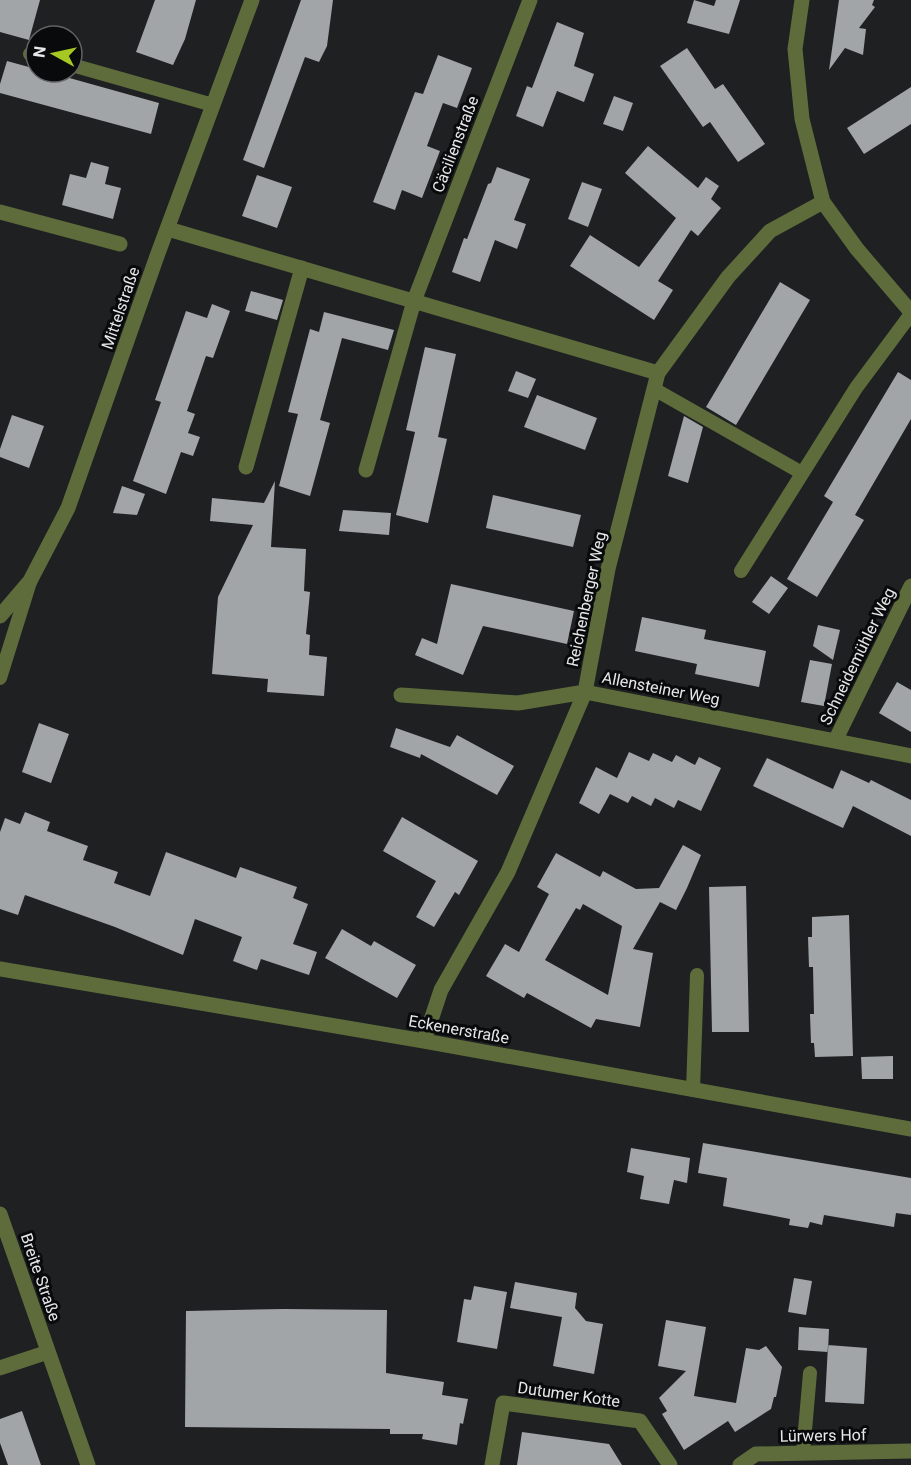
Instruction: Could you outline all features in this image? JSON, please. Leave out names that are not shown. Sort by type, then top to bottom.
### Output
[{"type":"street","name":"Mittelstraße","points":[[0,616],[30,581],[68,508],[252,0]]},
{"type":"street","name":"Cäcilienstraße","points":[[366,470],[414,301],[530,0]]},
{"type":"street","points":[[802,0],[795,49],[802,119],[823,202],[857,249],[911,313]]},
{"type":"street","name":"Reichenberger Weg","points":[[424,1041],[441,990],[508,872],[585,692],[608,569],[658,373],[728,277],[770,231],[823,202]]},
{"type":"street","points":[[0,212],[120,244]]},
{"type":"street","points":[[168,229],[658,373]]},
{"type":"street","points":[[246,467],[302,268]]},
{"type":"street","name":"Schneidemühler Weg","points":[[835,741],[911,586]]},
{"type":"street","name":"Allensteiner Weg","points":[[401,695],[518,703],[585,692],[911,756]]},
{"type":"street","name":"Eckenerstraße","points":[[0,969],[424,1041],[911,1129]]},
{"type":"street","name":"Breite Straße","points":[[0,1214],[88,1465]]},
{"type":"street","points":[[0,1368],[48,1352]]},
{"type":"street","name":"Dutumer Kotte","points":[[492,1465],[503,1403],[640,1421],[670,1465]]},
{"type":"street","name":"Lürwers Hof","points":[[740,1465],[756,1454],[911,1451]]},
{"type":"lane","points":[[84,68],[213,105]]},
{"type":"lane","points":[[741,571],[856,388],[911,313]]},
{"type":"lane","points":[[654,389],[802,473]]},
{"type":"lane","points":[[0,678],[30,581]]},
{"type":"lane","points":[[693,1090],[698,975]]},
{"type":"lane","points":[[803,1453],[810,1373]]},
{"type":"building","points":[[0,0],[40,0],[33,24],[24,24],[24,39],[0,32]]},
{"type":"building","points":[[155,0],[196,0],[185,39],[173,65],[136,52]]},
{"type":"building","points":[[301,0],[333,0],[327,46],[319,62],[305,57],[264,168],[243,160]]},
{"type":"building","points":[[694,0],[714,6],[716,0],[740,0],[729,34],[687,23]]},
{"type":"building","points":[[839,0],[874,0],[872,5],[875,7],[859,28],[866,29],[863,55],[845,48],[829,70]]},
{"type":"building","points":[[557,22],[584,33],[574,66],[594,74],[584,102],[557,91],[543,127],[516,116],[527,86],[532,88]]},
{"type":"building","points":[[687,48],[715,89],[723,84],[765,144],[738,162],[710,122],[703,127],[660,66]]},
{"type":"building","points":[[438,55],[472,68],[457,108],[443,103],[427,146],[440,151],[422,198],[402,190],[395,210],[373,202],[415,92],[423,94]]},
{"type":"building","points":[[7,61],[24,66],[24,84],[84,84],[84,82],[159,103],[151,134],[0,93],[0,84]]},
{"type":"building","points":[[911,87],[911,124],[864,154],[847,128]]},
{"type":"building","points":[[614,96],[633,103],[623,131],[603,124]]},
{"type":"building","points":[[648,146],[698,188],[706,177],[719,186],[711,199],[721,208],[698,236],[691,230],[658,281],[673,290],[654,320],[570,266],[590,235],[639,267],[676,218],[625,173]]},
{"type":"building","points":[[91,162],[109,167],[105,184],[121,188],[113,219],[62,205],[70,174],[86,178]]},
{"type":"building","points":[[497,167],[530,179],[514,220],[526,224],[517,249],[495,240],[480,282],[452,272],[464,238],[467,239]]},
{"type":"building","points":[[257,175],[292,187],[277,228],[242,216]]},
{"type":"building","points":[[582,182],[602,189],[588,227],[568,219]]},
{"type":"building","points":[[780,282],[810,300],[736,425],[706,407]]},
{"type":"building","points":[[251,291],[283,300],[277,320],[245,311]]},
{"type":"building","points":[[212,304],[230,311],[213,358],[206,356],[187,411],[195,414],[188,433],[200,437],[193,456],[181,452],[166,494],[133,481],[161,402],[155,400],[186,311],[207,318]]},
{"type":"building","points":[[324,312],[394,330],[388,350],[342,338],[320,420],[330,423],[310,496],[279,486],[298,414],[288,412],[310,329],[319,332]]},
{"type":"building","points":[[425,347],[456,354],[438,437],[447,439],[428,523],[396,515],[415,432],[406,430]]},
{"type":"building","points":[[516,371],[536,379],[528,398],[508,391]]},
{"type":"building","points":[[898,372],[911,380],[911,419],[855,515],[864,520],[817,597],[787,579],[833,502],[824,496]]},
{"type":"building","points":[[537,395],[597,418],[585,450],[524,427]]},
{"type":"building","points":[[12,415],[44,426],[29,468],[0,457],[0,449]]},
{"type":"building","points":[[684,416],[703,427],[688,483],[668,476]]},
{"type":"building","points":[[275,481],[271,547],[306,549],[304,591],[310,592],[306,634],[310,635],[309,655],[327,657],[324,696],[267,692],[268,679],[212,674],[218,597],[253,525],[210,521],[212,498],[264,503]]},
{"type":"building","points":[[122,486],[145,494],[137,515],[113,513]]},
{"type":"building","points":[[493,495],[581,515],[573,547],[486,528]]},
{"type":"building","points":[[343,510],[391,513],[389,535],[339,531]]},
{"type":"building","points":[[771,576],[788,588],[769,614],[752,602]]},
{"type":"building","points":[[451,584],[574,611],[567,644],[483,626],[463,675],[415,655],[422,638],[437,644]]},
{"type":"building","points":[[642,617],[706,630],[704,639],[766,651],[759,687],[695,674],[697,664],[635,651]]},
{"type":"building","points":[[818,625],[840,630],[833,660],[813,646]]},
{"type":"building","points":[[810,660],[832,664],[824,706],[801,702]]},
{"type":"building","points":[[897,682],[911,690],[911,732],[879,713]]},
{"type":"building","points":[[39,723],[69,734],[51,783],[22,772]]},
{"type":"building","points":[[396,728],[450,747],[457,735],[514,766],[497,795],[421,754],[420,758],[390,747]]},
{"type":"building","points":[[629,752],[649,761],[653,753],[672,762],[676,755],[695,765],[699,757],[721,768],[701,811],[678,800],[674,808],[655,798],[651,806],[632,796],[628,803],[610,794],[599,814],[579,803],[596,767],[617,778]]},
{"type":"building","points":[[767,758],[833,789],[841,770],[869,783],[871,780],[911,800],[911,836],[853,806],[843,828],[753,786]]},
{"type":"building","points":[[25,812],[50,822],[47,831],[88,846],[83,860],[118,872],[114,883],[150,896],[166,852],[236,878],[240,867],[297,887],[293,898],[308,904],[293,944],[317,952],[309,975],[261,959],[257,970],[233,961],[242,937],[195,919],[183,955],[115,927],[25,895],[18,915],[0,909],[0,832],[5,818],[20,824]]},
{"type":"building","points":[[402,817],[478,861],[459,895],[455,892],[434,927],[416,917],[436,881],[383,851]]},
{"type":"building","points":[[683,845],[701,855],[676,910],[660,902],[633,949],[653,953],[640,1027],[596,1019],[591,1028],[527,993],[524,998],[486,976],[505,944],[519,952],[549,894],[537,887],[556,853],[600,877],[603,871],[636,889],[659,888]],"holes":[[[583,904],[622,926],[608,995],[545,960],[576,908],[580,910]]]},
{"type":"building","points":[[746,886],[749,1032],[712,1032],[709,887]]},
{"type":"building","points":[[849,915],[853,1056],[815,1057],[814,1043],[811,1043],[810,1014],[814,1014],[813,967],[809,967],[808,937],[812,937],[812,917]]},
{"type":"building","points":[[342,929],[371,946],[374,941],[416,965],[397,998],[325,958]]},
{"type":"building","points":[[893,1056],[893,1079],[862,1079],[861,1057]]},
{"type":"building","points":[[703,1143],[911,1178],[911,1215],[896,1213],[894,1227],[824,1215],[822,1225],[810,1222],[808,1228],[789,1225],[790,1219],[723,1206],[727,1178],[698,1173]]},
{"type":"building","points":[[631,1148],[690,1158],[687,1183],[674,1180],[669,1204],[640,1199],[644,1176],[627,1172]]},
{"type":"building","points":[[794,1278],[812,1281],[806,1315],[788,1312]]},
{"type":"building","points":[[515,1282],[577,1293],[575,1308],[586,1321],[603,1324],[594,1374],[553,1366],[562,1317],[510,1308]]},
{"type":"building","points":[[474,1286],[507,1292],[497,1349],[457,1342],[464,1299],[471,1300]]},
{"type":"building","points":[[387,1310],[386,1373],[444,1382],[442,1395],[468,1399],[463,1424],[460,1423],[457,1445],[422,1439],[423,1434],[390,1434],[390,1429],[185,1427],[186,1311]]},
{"type":"building","points":[[666,1320],[706,1327],[694,1396],[736,1403],[746,1348],[759,1350],[766,1346],[782,1367],[771,1409],[735,1432],[728,1421],[684,1450],[662,1414],[667,1411],[659,1398],[686,1371],[658,1366]]},
{"type":"building","points":[[799,1327],[829,1329],[828,1352],[798,1350]]},
{"type":"building","points":[[828,1345],[867,1348],[864,1404],[825,1402]]},
{"type":"building","points":[[22,1411],[41,1465],[8,1465],[0,1443],[0,1419]]},
{"type":"building","points":[[522,1432],[609,1444],[622,1465],[517,1465]]}]
